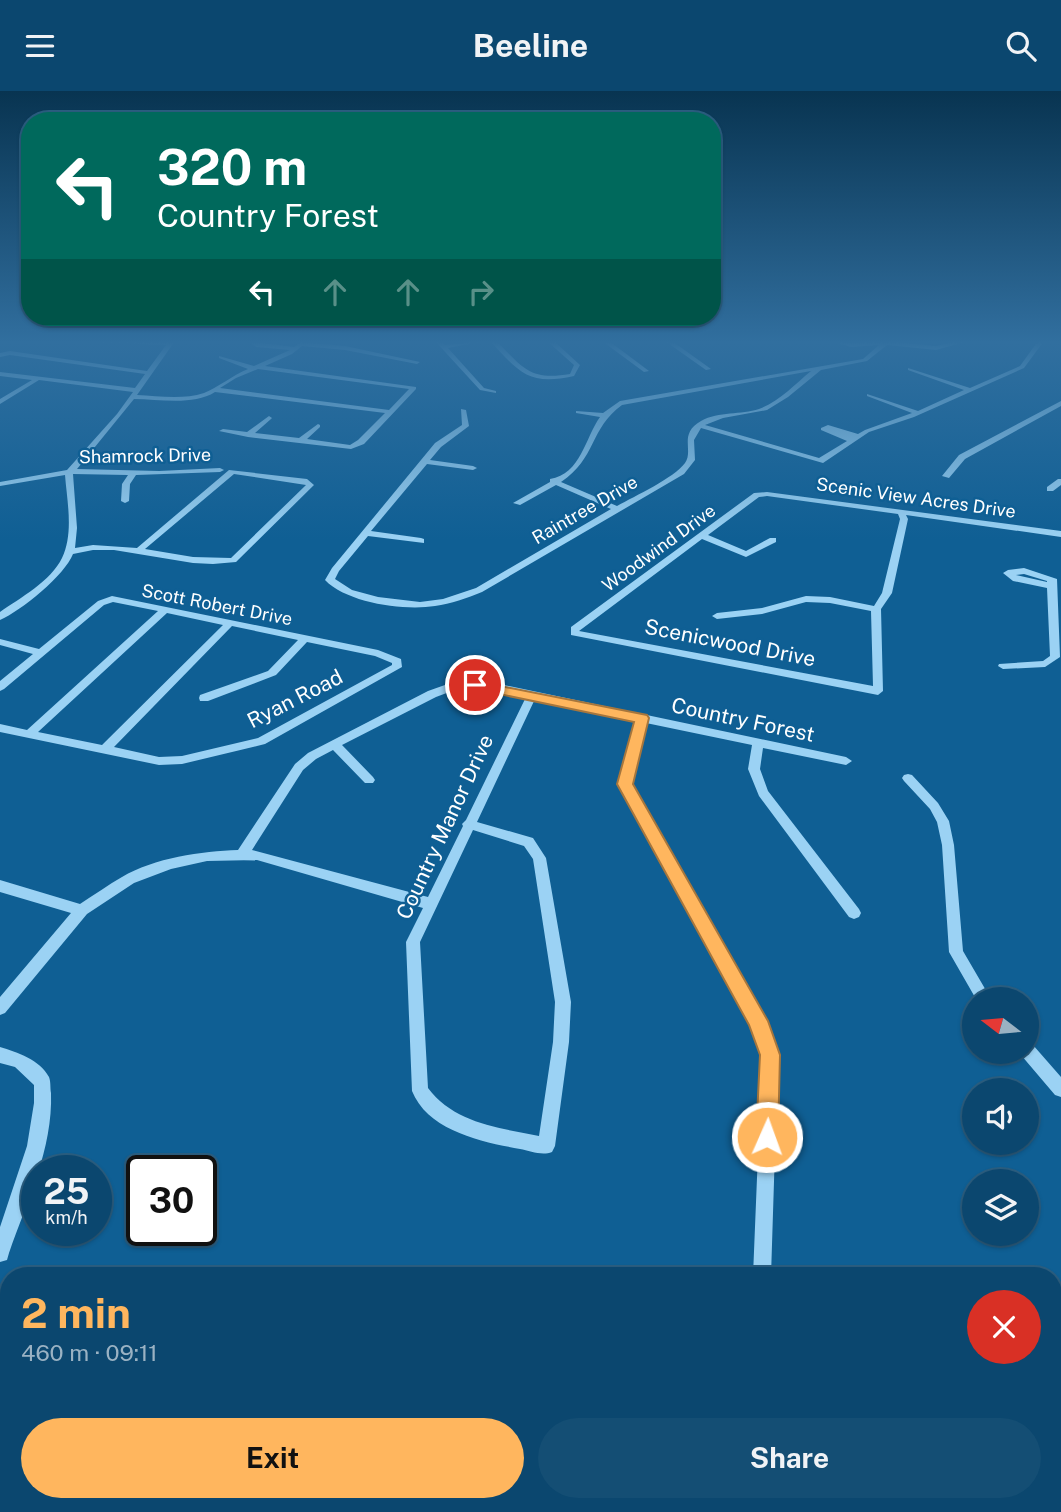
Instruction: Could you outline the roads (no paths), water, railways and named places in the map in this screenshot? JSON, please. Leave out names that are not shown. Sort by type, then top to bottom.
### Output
[{"type":"street","points":[[0,617],[5,609],[54,577],[72,551],[75,515],[69,473],[122,407]]},
{"type":"street","points":[[354,407],[391,412]]},
{"type":"street","points":[[223,431],[344,447],[361,442],[396,407]]},
{"type":"street","points":[[517,503],[579,462],[601,415],[613,407]]},
{"type":"street","points":[[701,426],[730,414],[768,407]]},
{"type":"street","points":[[903,407],[918,413]]},
{"type":"street","points":[[701,426],[820,461],[854,438],[931,407]]},
{"type":"street","points":[[946,476],[962,457],[1053,407]]},
{"type":"street","points":[[366,533],[450,433],[466,426],[463,410]]},
{"type":"street","points":[[578,412],[601,415]]},
{"type":"street","points":[[248,435],[269,418]]},
{"type":"street","points":[[299,442],[318,426]]},
{"type":"street","name":"Raintree Drive","points":[[366,533],[330,580],[348,593],[387,601],[427,605],[447,602],[479,590],[681,472],[691,460],[690,439],[701,426]]},
{"type":"street","points":[[424,461],[473,468]]},
{"type":"street","name":"Shamrock Drive","points":[[0,484],[69,473],[220,470]]},
{"type":"street","points":[[125,501],[126,484],[134,472]]},
{"type":"street","points":[[72,551],[124,546],[139,550],[220,562],[233,560],[310,485],[307,481],[232,472],[139,550]]},
{"type":"street","points":[[553,481],[617,509]]},
{"type":"street","points":[[1050,489],[1061,481]]},
{"type":"street","name":"Scenic View Acres Drive","points":[[767,493],[1061,534]]},
{"type":"street","name":"Woodwind Drive","points":[[574,633],[574,629],[757,495],[767,493]]},
{"type":"street","points":[[717,616],[762,611],[806,599],[830,600],[876,609],[887,593],[904,519],[900,511]]},
{"type":"street","points":[[366,533],[421,541]]},
{"type":"street","points":[[702,536],[746,554],[773,540]]},
{"type":"street","points":[[1003,666],[1045,664],[1055,657],[1057,621],[1052,586]]},
{"type":"street","name":"Scott Robert Drive","points":[[40,653],[101,603],[112,599],[378,653],[397,660],[397,667]]},
{"type":"street","name":"Scenicwood Drive","points":[[574,633],[878,691],[876,609]]},
{"type":"street","points":[[29,734],[165,610]]},
{"type":"street","points":[[104,750],[230,623]]},
{"type":"street","points":[[204,698],[272,673],[305,638]]},
{"type":"street","points":[[0,642],[40,653]]},
{"type":"street","points":[[0,687],[40,653]]},
{"type":"street","name":"Ryan Road","points":[[0,727],[159,761],[182,759],[261,741],[397,667]]},
{"type":"street","name":"Country Forest","points":[[242,855],[299,767],[312,756],[432,694],[459,684],[490,686],[846,761]]},
{"type":"street","name":"Country Manor Drive","points":[[468,824],[528,842],[539,858],[563,1002],[561,1042],[546,1146],[500,1136],[447,1119],[426,1103],[420,1091],[413,942],[468,824],[531,695]]},
{"type":"street","points":[[642,718],[625,784],[758,1021],[770,1055],[762,1267]]},
{"type":"street","points":[[758,743],[754,769],[763,793],[854,913]]},
{"type":"street","points":[[334,744],[369,780]]},
{"type":"street","points":[[908,778],[934,806],[943,821],[948,845],[956,952],[977,987]]},
{"type":"street","points":[[0,1008],[82,910],[129,879],[170,864],[207,856],[257,855],[430,904]]},
{"type":"street","points":[[0,886],[82,910]]},
{"type":"street","points":[[0,1055],[19,1060],[35,1074],[42,1081],[44,1095],[38,1138],[0,1254]]},
{"type":"street","points":[[1039,1064],[1061,1089]]}]
